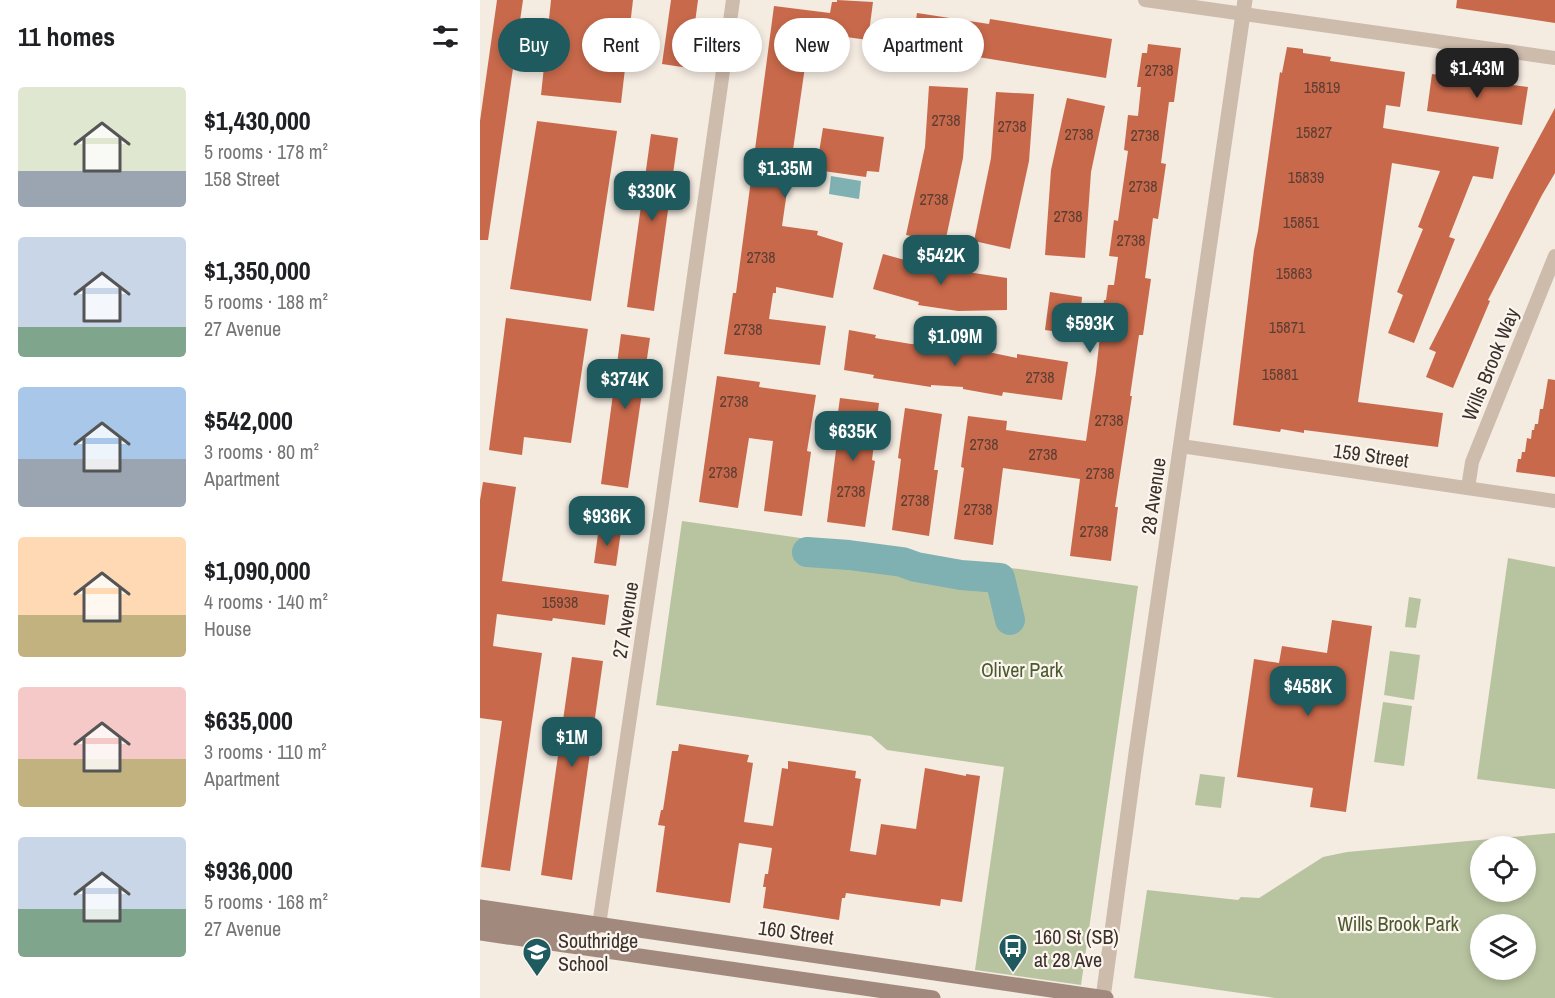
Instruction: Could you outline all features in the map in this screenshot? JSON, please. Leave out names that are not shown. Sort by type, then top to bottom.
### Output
[{"type":"main road","name":"160 Street","points":[[480,907],[1104,998]]},
{"type":"main road","points":[[480,921],[575,933],[588,931],[599,925]]},
{"type":"main road","points":[[480,933],[933,998]]},
{"type":"street","name":"27 Avenue","points":[[599,925],[734,0]]},
{"type":"street","points":[[1145,0],[1244,7],[1555,58]]},
{"type":"street","name":"28 Avenue","points":[[1104,998],[1136,753],[1244,7]]},
{"type":"street","name":"Wills Brook Way","points":[[1468,488],[1472,462],[1555,256]]},
{"type":"street","name":"159 Street","points":[[1181,446],[1555,501]]},
{"type":"green space","name":"Oliver Park","points":[[682,521],[1138,586],[1081,985],[975,970],[1004,767],[887,750],[871,736],[656,705]]},
{"type":"green space","points":[[1508,558],[1555,567],[1555,789],[1477,779]]},
{"type":"green space","points":[[1409,597],[1421,599],[1416,628],[1405,627]]},
{"type":"green space","points":[[1390,651],[1420,655],[1414,700],[1384,695]]},
{"type":"green space","points":[[1383,702],[1412,706],[1404,766],[1374,762]]},
{"type":"green space","points":[[1200,774],[1225,777],[1221,808],[1195,805]]},
{"type":"green space","name":"Wills Brook Park","points":[[1555,833],[1555,998],[1275,998],[1134,978],[1147,890],[1238,900],[1241,897],[1259,898],[1323,857],[1347,852],[1470,841],[1470,902],[1536,902],[1536,836],[1522,836]]},
{"type":"water","points":[[831,176],[861,181],[859,199],[829,194]]},
{"type":"building","points":[[497,0],[523,0],[520,18],[498,18],[498,72],[512,72],[488,240],[480,240],[480,121]]},
{"type":"building","points":[[551,0],[633,0],[631,18],[582,18],[582,72],[625,72],[621,103],[541,95],[543,72],[570,72],[570,18],[549,18]]},
{"type":"building","points":[[671,0],[698,0],[696,18],[672,18],[672,65],[662,64]]},
{"type":"building","points":[[837,0],[873,2],[871,18],[862,18],[862,39],[850,38],[850,18],[774,18],[774,72],[804,72],[782,226],[818,231],[817,235],[843,243],[833,298],[776,287],[769,319],[826,326],[820,365],[724,354],[733,293],[736,293],[774,6],[830,13],[832,2],[837,2]]},
{"type":"building","points":[[1457,0],[1555,0],[1555,23],[1456,8]]},
{"type":"building","points":[[917,13],[950,18],[916,18]]},
{"type":"building","points":[[990,19],[1112,39],[1106,78],[984,58],[984,23],[989,24]]},
{"type":"building","points":[[1148,44],[1181,48],[1174,102],[1169,102],[1161,163],[1166,164],[1158,219],[1153,218],[1145,278],[1151,279],[1143,335],[1139,335],[1130,396],[1132,396],[1115,507],[1118,507],[1111,561],[1070,556],[1080,479],[1003,468],[993,545],[954,539],[964,468],[961,467],[968,416],[1007,421],[1006,430],[1086,441],[1104,300],[1106,300],[1108,285],[1114,285],[1118,257],[1109,256],[1114,220],[1118,221],[1128,151],[1124,150],[1128,115],[1138,116],[1141,87],[1137,87],[1142,53],[1147,53]]},
{"type":"building","points":[[1287,47],[1303,49],[1303,53],[1331,57],[1330,61],[1405,72],[1400,107],[1386,105],[1383,128],[1499,147],[1493,179],[1473,176],[1449,237],[1455,239],[1414,343],[1388,333],[1403,295],[1397,292],[1423,229],[1418,227],[1440,171],[1392,163],[1358,402],[1443,413],[1438,447],[1304,430],[1304,433],[1281,429],[1280,432],[1233,425],[1254,250],[1280,72],[1282,73]]},
{"type":"building","points":[[1432,74],[1528,87],[1522,125],[1427,111]]},
{"type":"building","points":[[929,86],[968,88],[963,158],[945,243],[906,235],[925,147]]},
{"type":"building","points":[[996,92],[1034,94],[1029,161],[1010,249],[974,241],[991,158]]},
{"type":"building","points":[[1067,98],[1105,106],[1091,172],[1085,258],[1045,255],[1051,170]]},
{"type":"building","points":[[1555,108],[1555,173],[1488,300],[1490,301],[1453,388],[1426,377],[1436,352],[1429,349]]},
{"type":"building","points":[[537,121],[617,131],[591,301],[510,289]]},
{"type":"building","points":[[823,128],[884,137],[879,172],[867,171],[866,177],[816,170]]},
{"type":"building","points":[[651,134],[678,138],[654,311],[627,307]]},
{"type":"building","points":[[883,254],[940,268],[940,270],[1007,278],[1007,310],[958,311],[918,305],[919,302],[873,289]]},
{"type":"building","points":[[1050,292],[1082,297],[1079,335],[1045,330]]},
{"type":"building","points":[[506,318],[588,329],[571,443],[524,437],[522,455],[489,450]]},
{"type":"building","points":[[849,330],[876,335],[875,338],[911,344],[964,347],[1017,358],[1017,354],[1068,362],[1062,400],[1003,392],[1002,396],[963,389],[963,387],[931,385],[931,387],[873,378],[874,375],[844,370]]},
{"type":"building","points":[[621,334],[650,338],[628,488],[601,484]]},
{"type":"building","points":[[717,376],[760,382],[759,387],[816,395],[807,451],[811,452],[802,516],[764,511],[773,441],[749,438],[738,508],[699,502]]},
{"type":"building","points":[[1548,379],[1555,380],[1555,477],[1516,472],[1518,459],[1521,459],[1522,452],[1525,452],[1527,438],[1531,439],[1532,430],[1535,424],[1538,424]]},
{"type":"building","points":[[840,398],[879,403],[872,460],[875,461],[865,527],[827,522]]},
{"type":"building","points":[[905,408],[942,414],[934,470],[938,470],[929,536],[892,530]]},
{"type":"building","points":[[483,482],[516,487],[502,581],[609,595],[605,625],[497,614],[493,646],[542,653],[510,871],[481,867],[502,721],[480,718],[480,500]]},
{"type":"building","points":[[599,527],[621,531],[616,566],[594,563]]},
{"type":"building","points":[[1332,620],[1372,626],[1346,812],[1310,807],[1313,788],[1237,777],[1254,659],[1279,663],[1282,646],[1327,653]]},
{"type":"building","points":[[572,657],[603,661],[572,880],[541,875]]},
{"type":"building","points":[[679,744],[749,755],[747,762],[753,763],[744,822],[773,826],[782,768],[788,769],[788,761],[856,771],[855,778],[861,779],[850,851],[876,855],[881,824],[916,829],[925,768],[966,776],[966,774],[980,776],[962,902],[941,899],[940,906],[846,893],[845,898],[842,898],[839,920],[763,908],[766,887],[763,887],[765,874],[768,874],[772,848],[739,843],[730,903],[656,892],[665,826],[658,825],[661,810],[663,810],[672,751],[678,751]]},
{"type":"waterway","points":[[807,552],[902,562],[916,567],[961,575],[1000,578],[1010,620]]},
{"type":"place","name":"160 St (SB) at 28 Ave","points":[[1013,974]]},
{"type":"place","name":"Southridge School","points":[[537,978]]}]
